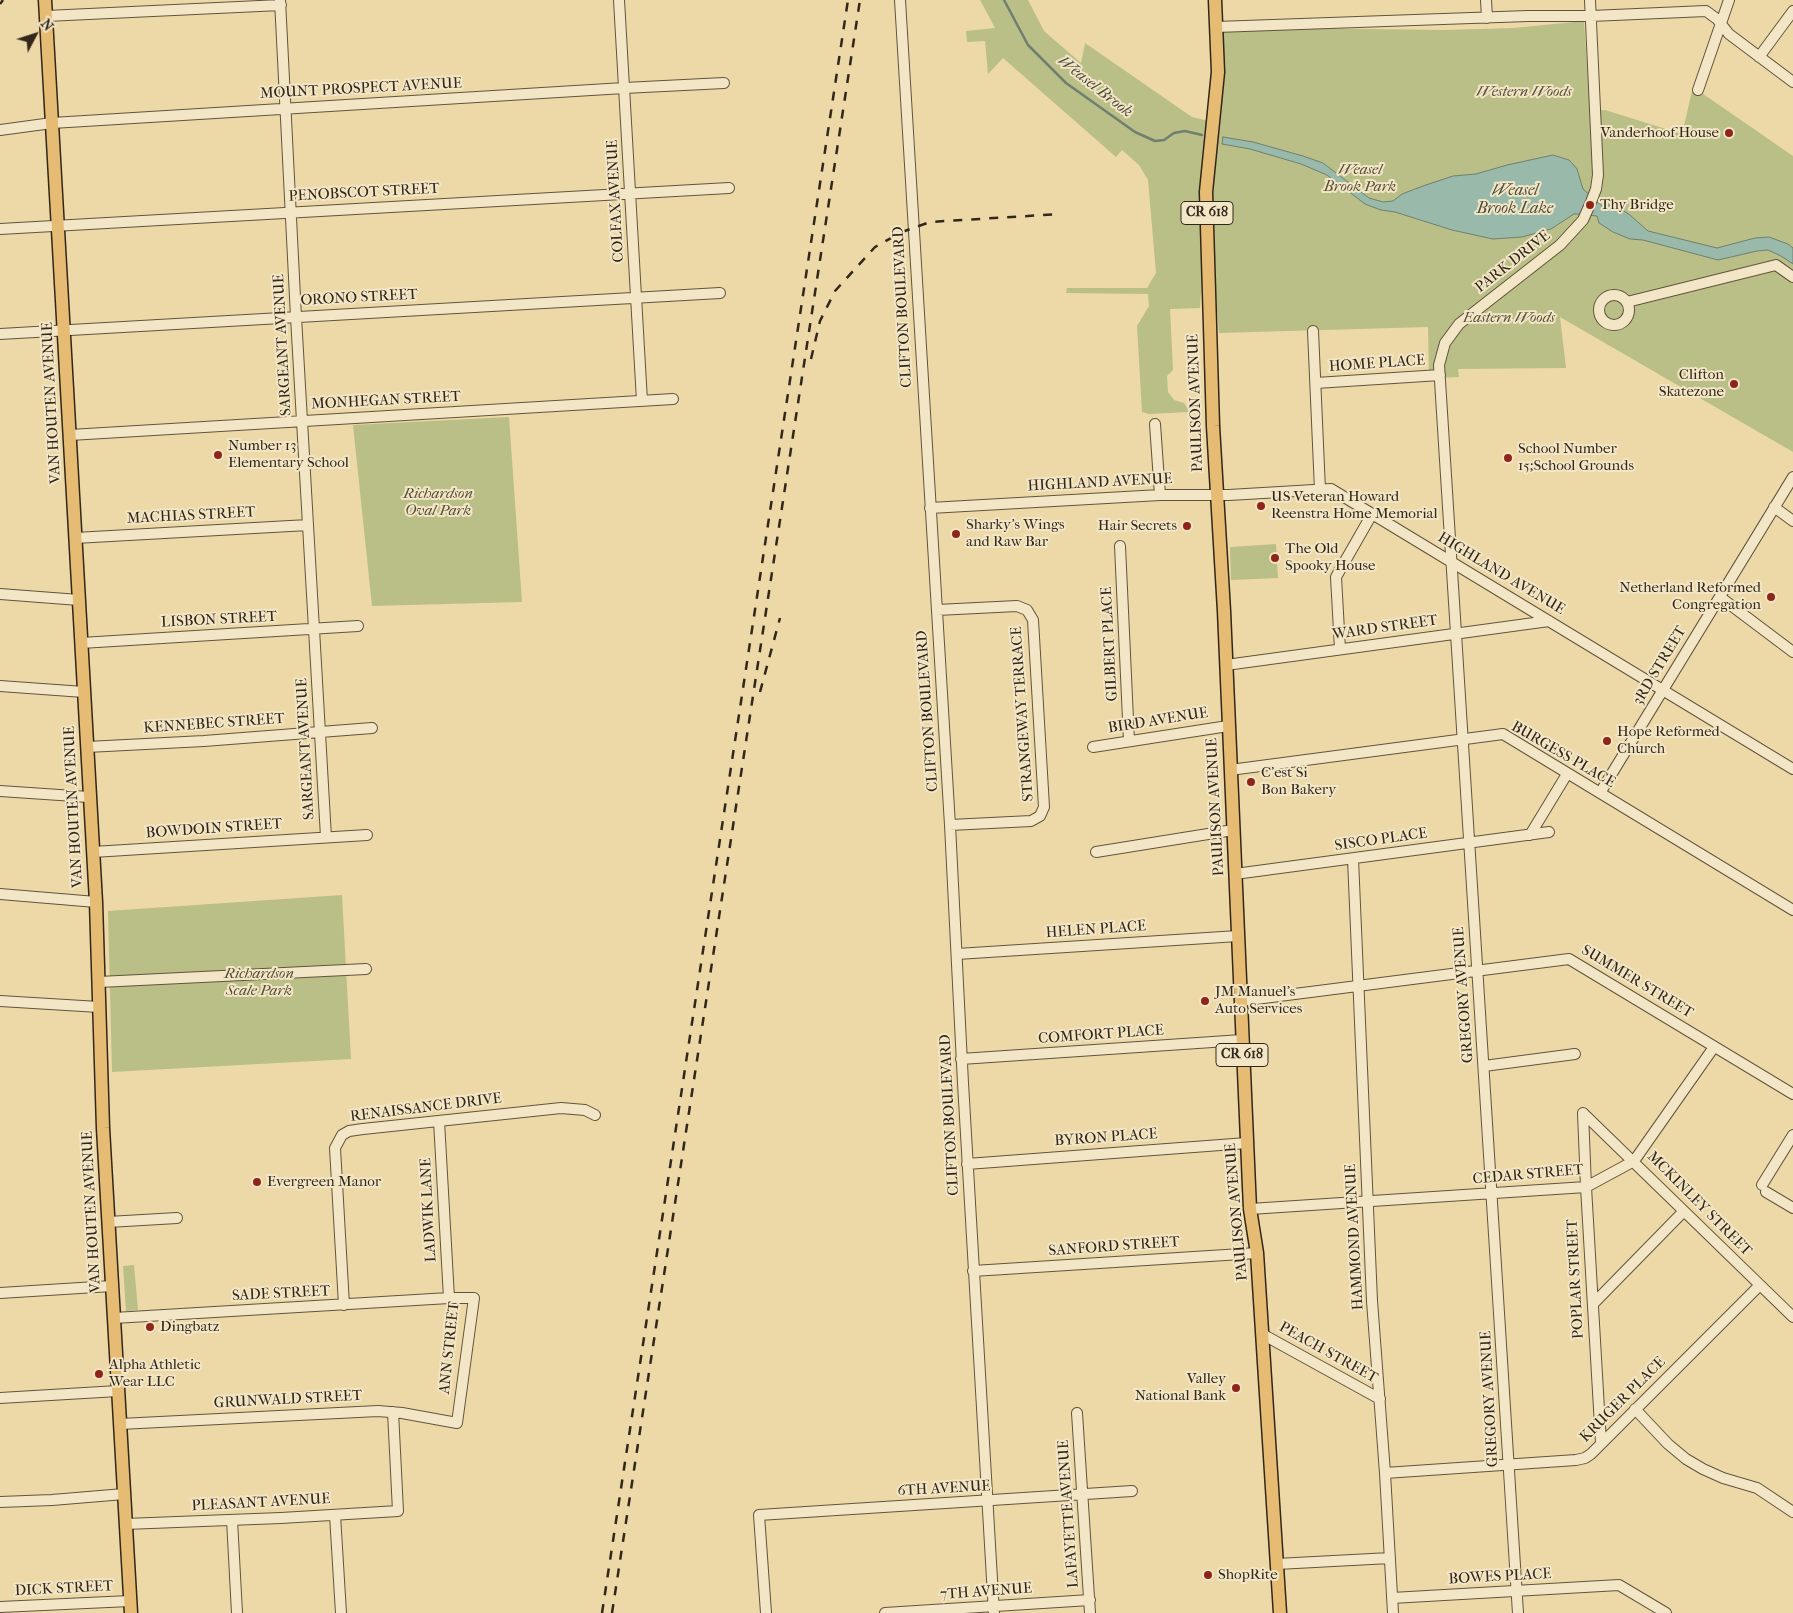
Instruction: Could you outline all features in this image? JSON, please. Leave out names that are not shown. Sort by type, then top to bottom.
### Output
[{"type":"main road","name":"VAN HOUTEN AVENUE","points":[[45,0],[96,902],[103,1128],[130,1607]]},
{"type":"main road","name":"PAULISON AVENUE","points":[[1215,0],[1218,72],[1206,192],[1216,496],[1220,539],[1250,1209],[1257,1253],[1280,1613]]},
{"type":"street","name":"COLFAX AVENUE","points":[[619,0],[642,401]]},
{"type":"street","name":"CLIFTON BOULEVARD","points":[[900,0],[950,825],[961,1059],[994,1610]]},
{"type":"street","points":[[1486,0],[1487,18]]},
{"type":"street","name":"PARK DRIVE","points":[[1440,375],[1440,360],[1445,343],[1459,324],[1560,245],[1583,220],[1596,190],[1598,163],[1590,0]]},
{"type":"street","points":[[1698,90],[1729,0]]},
{"type":"street","points":[[46,16],[280,3]]},
{"type":"street","name":"SARGEANT AVENUE","points":[[280,3],[326,837]]},
{"type":"street","points":[[1216,26],[1706,11],[1713,14],[1729,34],[1793,82]]},
{"type":"street","points":[[1759,57],[1793,11]]},
{"type":"street","name":"MOUNT PROSPECT AVENUE","points":[[0,130],[52,123],[724,83]]},
{"type":"street","name":"PENOBSCOT STREET","points":[[0,229],[730,188]]},
{"type":"street","points":[[1627,302],[1776,265],[1793,277]]},
{"type":"street","name":"ORONO STREET","points":[[0,334],[720,292]]},
{"type":"street","points":[[1313,331],[1320,490]]},
{"type":"street","name":"HOME PLACE","points":[[1316,383],[1440,375]]},
{"type":"street","name":"GREGORY AVENUE","points":[[1440,375],[1518,1613]]},
{"type":"street","name":"MONHEGAN STREET","points":[[70,435],[673,399]]},
{"type":"street","points":[[1155,424],[1160,495]]},
{"type":"street","name":"3RD STREET","points":[[1600,793],[1793,477]]},
{"type":"street","name":"HIGHLAND AVENUE","points":[[930,508],[1160,495],[1216,496],[1331,489],[1793,769]]},
{"type":"street","points":[[1774,507],[1793,521]]},
{"type":"street","points":[[1340,649],[1336,577],[1372,514]]},
{"type":"street","name":"MACHIAS STREET","points":[[75,538],[308,525]]},
{"type":"street","name":"GILBERT PLACE","points":[[1120,546],[1129,741]]},
{"type":"street","points":[[0,594],[79,600]]},
{"type":"street","points":[[1720,597],[1793,652]]},
{"type":"street","name":"STRANGEWAY TERRACE","points":[[937,610],[1017,606],[1027,610],[1033,620],[1044,807],[1040,816],[1031,821],[950,825]]},
{"type":"street","name":"WARD STREET","points":[[1226,665],[1549,621]]},
{"type":"street","name":"LISBON STREET","points":[[81,643],[358,626]]},
{"type":"street","points":[[0,686],[84,692]]},
{"type":"street","name":"BIRD AVENUE","points":[[1093,747],[1228,726]]},
{"type":"street","name":"KENNEBEC STREET","points":[[87,747],[204,741],[372,728]]},
{"type":"street","name":"BURGESS PLACE","points":[[1230,770],[1503,734],[1793,910]]},
{"type":"street","points":[[1530,834],[1567,774]]},
{"type":"street","points":[[0,791],[89,797]]},
{"type":"street","points":[[1096,852],[1233,830]]},
{"type":"street","name":"SISCO PLACE","points":[[1235,874],[1550,832]]},
{"type":"street","name":"BOWDOIN STREET","points":[[93,852],[367,835]]},
{"type":"street","name":"HAMMOND AVENUE","points":[[1353,859],[1372,1301],[1386,1472],[1393,1613]]},
{"type":"street","points":[[0,894],[96,902]]},
{"type":"street","name":"HELEN PLACE","points":[[957,954],[1238,936]]},
{"type":"street","name":"SUMMER STREET","points":[[1240,1001],[1569,959],[1793,1094]]},
{"type":"street","points":[[99,982],[366,969]]},
{"type":"street","points":[[0,1001],[100,1007]]},
{"type":"street","name":"COMFORT PLACE","points":[[961,1059],[1242,1040]]},
{"type":"street","name":"CEDAR STREET","points":[[1250,1209],[1586,1187],[1634,1161],[1714,1046]]},
{"type":"street","points":[[1484,1066],[1576,1054]]},
{"type":"street","name":"RENAISSANCE DRIVE","points":[[344,1305],[335,1148],[342,1136],[349,1131],[561,1108],[585,1110],[595,1115]]},
{"type":"street","name":"MCKINLEY STREET","points":[[1584,1113],[1793,1317]]},
{"type":"street","name":"POPLAR STREET","points":[[1584,1113],[1592,1304],[1601,1443]]},
{"type":"street","name":"LADWIK LANE","points":[[439,1121],[449,1298]]},
{"type":"street","points":[[1793,1135],[1764,1188],[1793,1208]]},
{"type":"street","name":"BYRON PLACE","points":[[967,1164],[1247,1143]]},
{"type":"street","points":[[1592,1304],[1684,1211]]},
{"type":"street","points":[[108,1222],[177,1218]]},
{"type":"street","name":"SANFORD STREET","points":[[973,1270],[1257,1253]]},
{"type":"street","name":"KRUGER PLACE","points":[[1386,1472],[1509,1465],[1584,1458],[1591,1454],[1760,1285]]},
{"type":"street","points":[[0,1293],[112,1286]]},
{"type":"street","name":"SADE STREET","points":[[114,1318],[449,1298]]},
{"type":"street","name":"ANN STREET","points":[[449,1298],[474,1298],[457,1424]]},
{"type":"street","name":"PEACH STREET","points":[[1262,1334],[1380,1399]]},
{"type":"street","points":[[0,1398],[118,1391]]},
{"type":"street","points":[[1635,1409],[1668,1444],[1686,1459],[1723,1478],[1756,1488],[1793,1512]]},
{"type":"street","name":"GRUNWALD STREET","points":[[120,1424],[378,1411],[457,1424]]},
{"type":"street","name":"PLEASANT AVENUE","points":[[125,1524],[398,1511],[393,1412]]},
{"type":"street","name":"LAFAYETTE AVENUE","points":[[1077,1413],[1090,1613]]},
{"type":"street","name":"6TH AVENUE","points":[[766,1613],[759,1514],[1132,1491]]},
{"type":"street","points":[[0,1502],[124,1494]]},
{"type":"street","points":[[335,1515],[341,1613]]},
{"type":"street","points":[[232,1520],[237,1613]]},
{"type":"street","points":[[1277,1564],[1390,1558]]},
{"type":"street","name":"BOWES PLACE","points":[[1392,1598],[1619,1585],[1666,1613]]},
{"type":"street","name":"7TH AVENUE","points":[[885,1613],[994,1610],[1090,1600]]},
{"type":"street","name":"DICK STREET","points":[[0,1607],[130,1607]]},
{"type":"green space","name":"Weasel Brook Park","points":[[980,0],[1028,0],[1044,31],[1081,63],[1085,43],[1192,117],[1213,122],[1216,27],[1444,30],[1514,28],[1584,21],[1590,111],[1605,110],[1682,134],[1693,87],[1793,156],[1793,452],[1560,317],[1566,368],[1458,369],[1459,377],[1440,378],[1429,376],[1428,327],[1219,333],[1207,197],[1200,308],[1170,309],[1173,370],[1167,376],[1168,392],[1174,400],[1184,403],[1190,412],[1149,414],[1142,412],[1137,326],[1149,306],[1148,294],[1066,293],[1067,288],[1147,288],[1156,273],[1148,180],[1139,165],[1122,150],[1116,157],[1003,58],[988,74],[985,41],[967,42],[966,31],[995,28]]},
{"type":"green space","name":"Richardson Oval Park","points":[[509,417],[522,602],[372,606],[353,425]]},
{"type":"green space","points":[[1276,544],[1278,578],[1231,580],[1230,547]]},
{"type":"green space","name":"Richardson Scale Park","points":[[342,895],[351,1059],[112,1072],[108,911]]},
{"type":"green space","points":[[134,1265],[138,1310],[126,1311],[123,1266]]},
{"type":"water","name":"Weasel Brook Lake","points":[[1223,137],[1253,142],[1323,163],[1369,198],[1383,202],[1393,201],[1402,194],[1453,176],[1476,174],[1553,155],[1569,160],[1572,163],[1577,169],[1583,189],[1602,206],[1616,206],[1630,215],[1648,231],[1717,248],[1755,238],[1769,237],[1788,244],[1793,248],[1793,264],[1768,250],[1718,260],[1643,240],[1630,239],[1613,232],[1599,223],[1597,216],[1578,214],[1574,214],[1551,229],[1522,237],[1493,239],[1452,230],[1365,204],[1327,175],[1301,164],[1250,149],[1222,144]]},
{"type":"waterway","name":"Weasel Brook","points":[[1004,0],[1028,45],[1066,83],[1135,132],[1155,141],[1164,140],[1174,133],[1185,131],[1202,135]]},
{"type":"railway","points":[[0,4],[3,0]]},
{"type":"railway","points":[[602,1613],[848,0]]},
{"type":"railway","points":[[612,1613],[860,0]]},
{"type":"railway","points":[[811,359],[820,321],[835,291],[875,247],[902,232],[930,222],[1060,214]]},
{"type":"railway","points":[[760,692],[780,618]]},
{"type":"place","name":"Vanderhoof House","points":[[1729,133]]},
{"type":"place","name":"Thy Bridge","points":[[1590,205]]},
{"type":"place","name":"Clifton Skatezone","points":[[1734,384]]},
{"type":"place","name":"Number 13 Elementary School","points":[[218,455]]},
{"type":"place","name":"School Number 15;School Grounds","points":[[1508,458]]},
{"type":"place","name":"US Veteran Howard Reenstra Home Memorial","points":[[1261,506]]},
{"type":"place","name":"Hair Secrets","points":[[1187,526]]},
{"type":"place","name":"Sharky's Wings and Raw Bar","points":[[956,534]]},
{"type":"place","name":"The Old Spooky House","points":[[1275,558]]},
{"type":"place","name":"Netherland Reformed Congregation","points":[[1771,597]]},
{"type":"place","name":"Hope Reformed Church","points":[[1607,741]]},
{"type":"place","name":"C'est Si Bon Bakery","points":[[1251,782]]},
{"type":"place","name":"JM Manuel's Auto Services","points":[[1205,1001]]},
{"type":"place","name":"Evergreen Manor","points":[[257,1182]]},
{"type":"place","name":"Dingbatz","points":[[150,1327]]},
{"type":"place","name":"Alpha Athletic Wear LLC","points":[[99,1374]]},
{"type":"place","name":"Valley National Bank","points":[[1236,1388]]},
{"type":"place","name":"ShopRite","points":[[1208,1575]]},
{"type":"park label","name":"Western Woods","points":[[1524,92]]},
{"type":"park label","name":"Eastern Woods","points":[[1509,318]]}]
